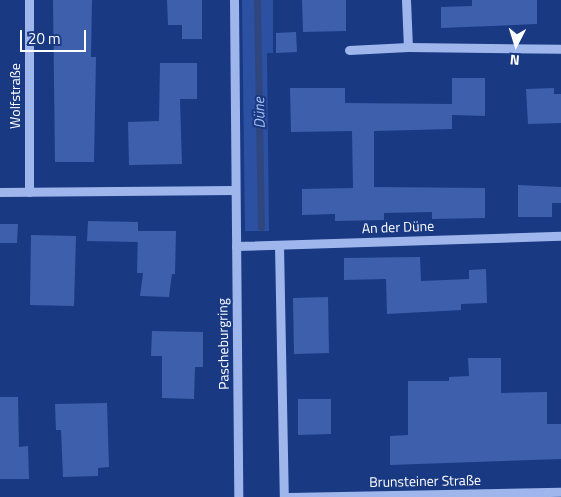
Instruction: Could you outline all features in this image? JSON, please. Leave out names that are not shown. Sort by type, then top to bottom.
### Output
[{"type":"street","name":"Wolfstraße","points":[[29,0],[29,192]]},
{"type":"street","name":"Pascheburgring","points":[[234,0],[238,497]]},
{"type":"street","points":[[406,0],[408,48]]},
{"type":"street","points":[[349,50],[408,48],[561,49]]},
{"type":"street","points":[[0,192],[235,190]]},
{"type":"street","name":"An der Düne","points":[[236,246],[561,236]]},
{"type":"street","points":[[279,245],[284,497]]},
{"type":"street","name":"Brunsteiner Straße","points":[[289,497],[561,492]]},
{"type":"shaded area","points":[[242,0],[273,0],[273,53],[267,53],[269,231],[245,231]]},
{"type":"building","points":[[53,0],[92,0],[91,57],[96,57],[94,162],[55,162]]},
{"type":"building","points":[[167,0],[202,0],[202,39],[182,39],[182,25],[168,25]]},
{"type":"building","points":[[302,0],[346,0],[346,31],[303,32]]},
{"type":"building","points":[[472,0],[537,0],[537,24],[441,28],[441,7],[472,6]]},
{"type":"building","points":[[296,32],[297,52],[276,53],[276,33]]},
{"type":"building","points":[[160,63],[197,63],[197,99],[180,99],[182,164],[129,165],[128,122],[159,121]]},
{"type":"building","points":[[452,78],[485,78],[485,116],[452,115]]},
{"type":"building","points":[[290,88],[345,88],[345,103],[452,104],[452,129],[374,131],[374,187],[485,188],[485,218],[432,219],[432,212],[384,213],[384,220],[335,221],[335,214],[302,215],[302,189],[353,188],[352,131],[291,132]]},
{"type":"building","points":[[554,88],[554,94],[561,94],[561,123],[528,124],[526,89]]},
{"type":"building","points":[[518,185],[561,187],[561,203],[552,203],[552,217],[518,217]]},
{"type":"building","points":[[88,221],[138,222],[138,242],[87,241]]},
{"type":"building","points":[[0,224],[18,224],[17,243],[0,243]]},
{"type":"building","points":[[138,231],[176,231],[175,274],[172,274],[169,297],[140,296],[143,273],[137,273]]},
{"type":"building","points":[[31,235],[76,236],[74,306],[30,305]]},
{"type":"building","points":[[420,257],[421,281],[469,279],[469,270],[486,269],[487,303],[461,304],[461,310],[387,314],[386,279],[344,280],[344,258]]},
{"type":"building","points":[[328,297],[329,353],[294,354],[293,298]]},
{"type":"building","points":[[152,331],[203,332],[203,367],[195,367],[194,399],[162,398],[162,356],[151,356]]},
{"type":"building","points":[[468,358],[501,358],[501,393],[547,392],[547,424],[561,424],[561,459],[390,465],[390,436],[408,435],[408,381],[449,381],[449,377],[469,376]]},
{"type":"building","points":[[0,397],[18,397],[19,447],[28,446],[29,479],[0,479]]},
{"type":"building","points":[[298,399],[331,399],[331,434],[298,435]]},
{"type":"building","points":[[107,403],[109,467],[98,468],[98,476],[63,477],[61,430],[56,430],[55,404]]},
{"type":"waterway","name":"Düne","points":[[257,0],[261,227]]}]
